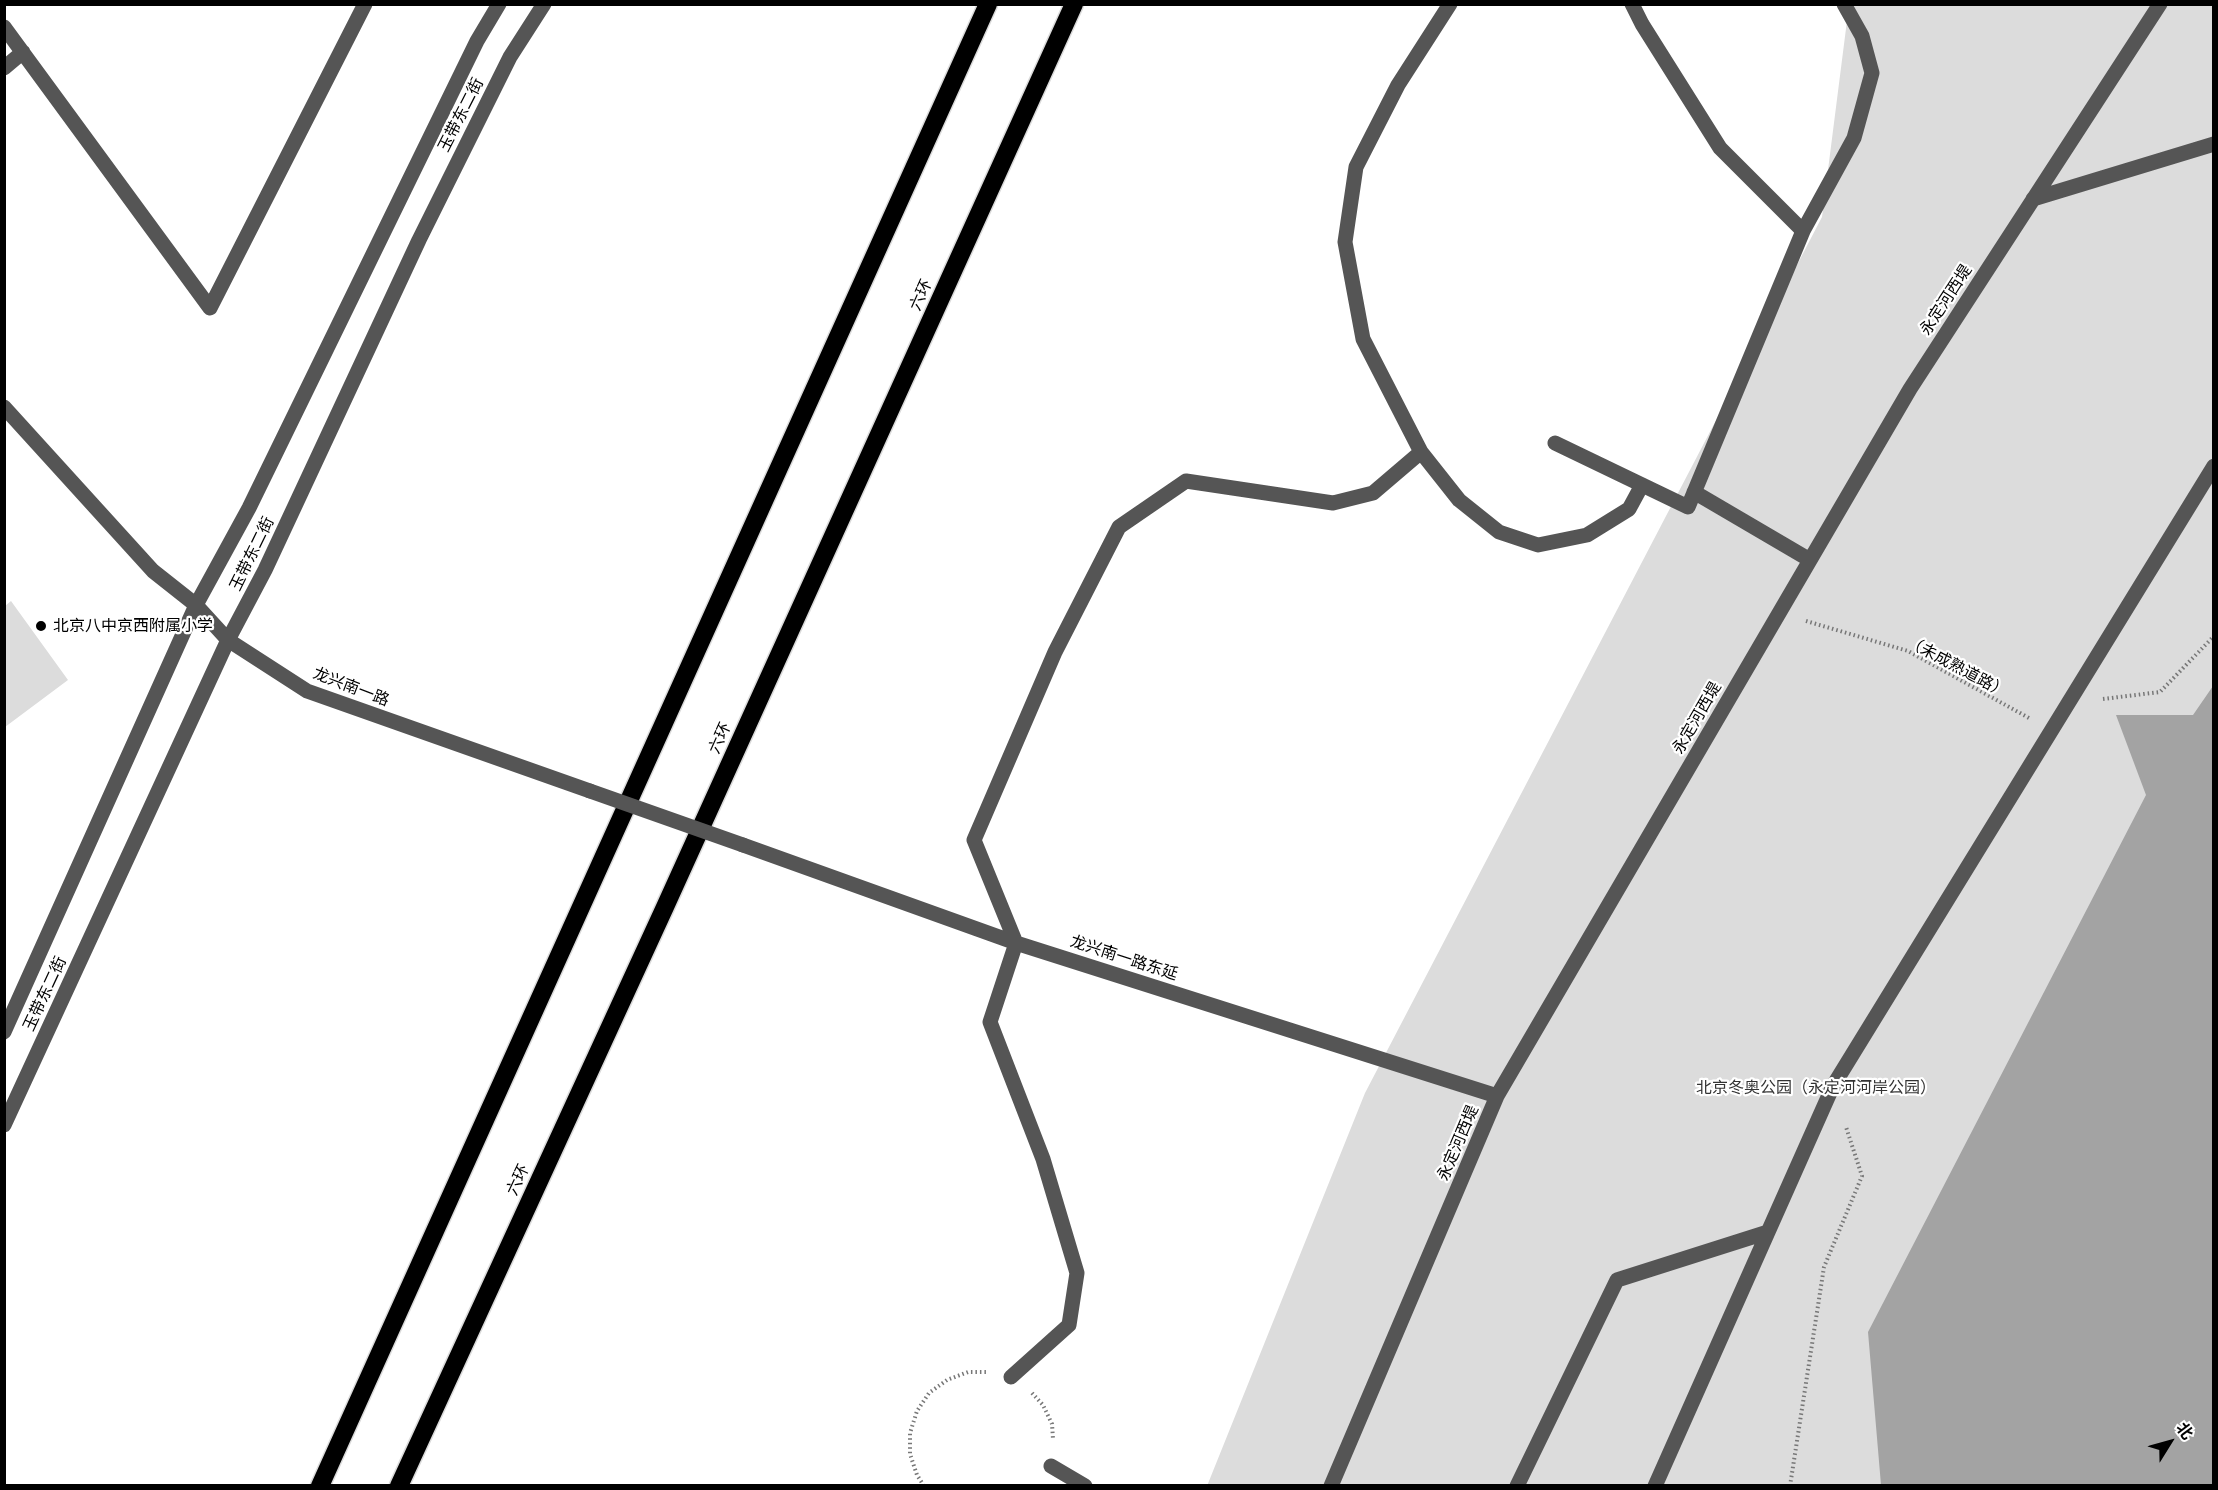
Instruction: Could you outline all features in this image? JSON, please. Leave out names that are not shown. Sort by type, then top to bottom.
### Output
[{"type":"highway","points":[[320,1485],[988,4]]},
{"type":"highway","name":"六环","points":[[399,1485],[670,896],[1074,4]]},
{"type":"street","points":[[4,27],[210,308],[365,4]]},
{"type":"street","name":"玉带东二街","points":[[4,1032],[196,605],[249,508],[477,41],[499,4]]},
{"type":"street","name":"玉带东二街","points":[[4,1125],[228,640],[265,570],[424,230],[510,57],[544,4]]},
{"type":"street","points":[[1450,4],[1398,85],[1356,167],[1345,242],[1363,339],[1421,452],[1459,500],[1499,532],[1538,544],[1587,535],[1629,509],[1642,485]]},
{"type":"street","points":[[1632,4],[1719,148],[1803,231]]},
{"type":"street","points":[[1555,443],[1688,507],[1803,231],[1854,138],[1872,73],[1862,36],[1844,4]]},
{"type":"street","name":"永定河西堤","points":[[1331,1485],[1497,1096],[1910,389],[2160,4]]},
{"type":"street","points":[[4,68],[23,52]]},
{"type":"street","points":[[2033,199],[2214,144]]},
{"type":"street","name":"龙兴南一路","points":[[4,406],[153,571],[196,605],[228,640],[307,691],[743,845]]},
{"type":"street","points":[[1011,1377],[1069,1325],[1077,1273],[1043,1159],[990,1022],[1016,943],[974,840],[1055,652],[1119,527],[1186,481],[1333,503],[1373,493],[1421,452]]},
{"type":"street","points":[[1655,1485],[1833,1086],[2214,466]]},
{"type":"street","points":[[1694,492],[1810,560]]},
{"type":"street","name":"龙兴南一路东延","points":[[743,845],[1016,943],[1497,1096]]},
{"type":"street","points":[[1517,1485],[1617,1281],[1768,1232]]},
{"type":"street","points":[[1051,1466],[1085,1485]]},
{"type":"path","name":"（未成熟道路）","points":[[1779,613],[1908,651],[2051,730]]},
{"type":"path","points":[[2068,704],[2160,692],[2214,636]]},
{"type":"path","points":[[1790,1485],[1824,1267],[1862,1176],[1833,1086]]},
{"type":"path","points":[[924,1485],[917,1475],[910,1454],[910,1432],[917,1411],[929,1393],[947,1380],[968,1372],[989,1372],[1011,1377],[1029,1389],[1043,1405],[1052,1424],[1054,1446],[1051,1466]]},
{"type":"green space","name":"北京冬奥公园（永定河河岸公园）","points":[[1849,5],[2213,5],[2213,1485],[1207,1486],[1365,1093],[1822,217]]},
{"type":"green space","points":[[11,601],[68,680],[5,727],[5,606]]},
{"type":"shaded area","points":[[2213,686],[2213,1485],[1881,1485],[1868,1332],[2146,795],[2116,715],[2193,715]]},
{"type":"place","name":"北京八中京西附属小学","points":[[41,626]]}]
